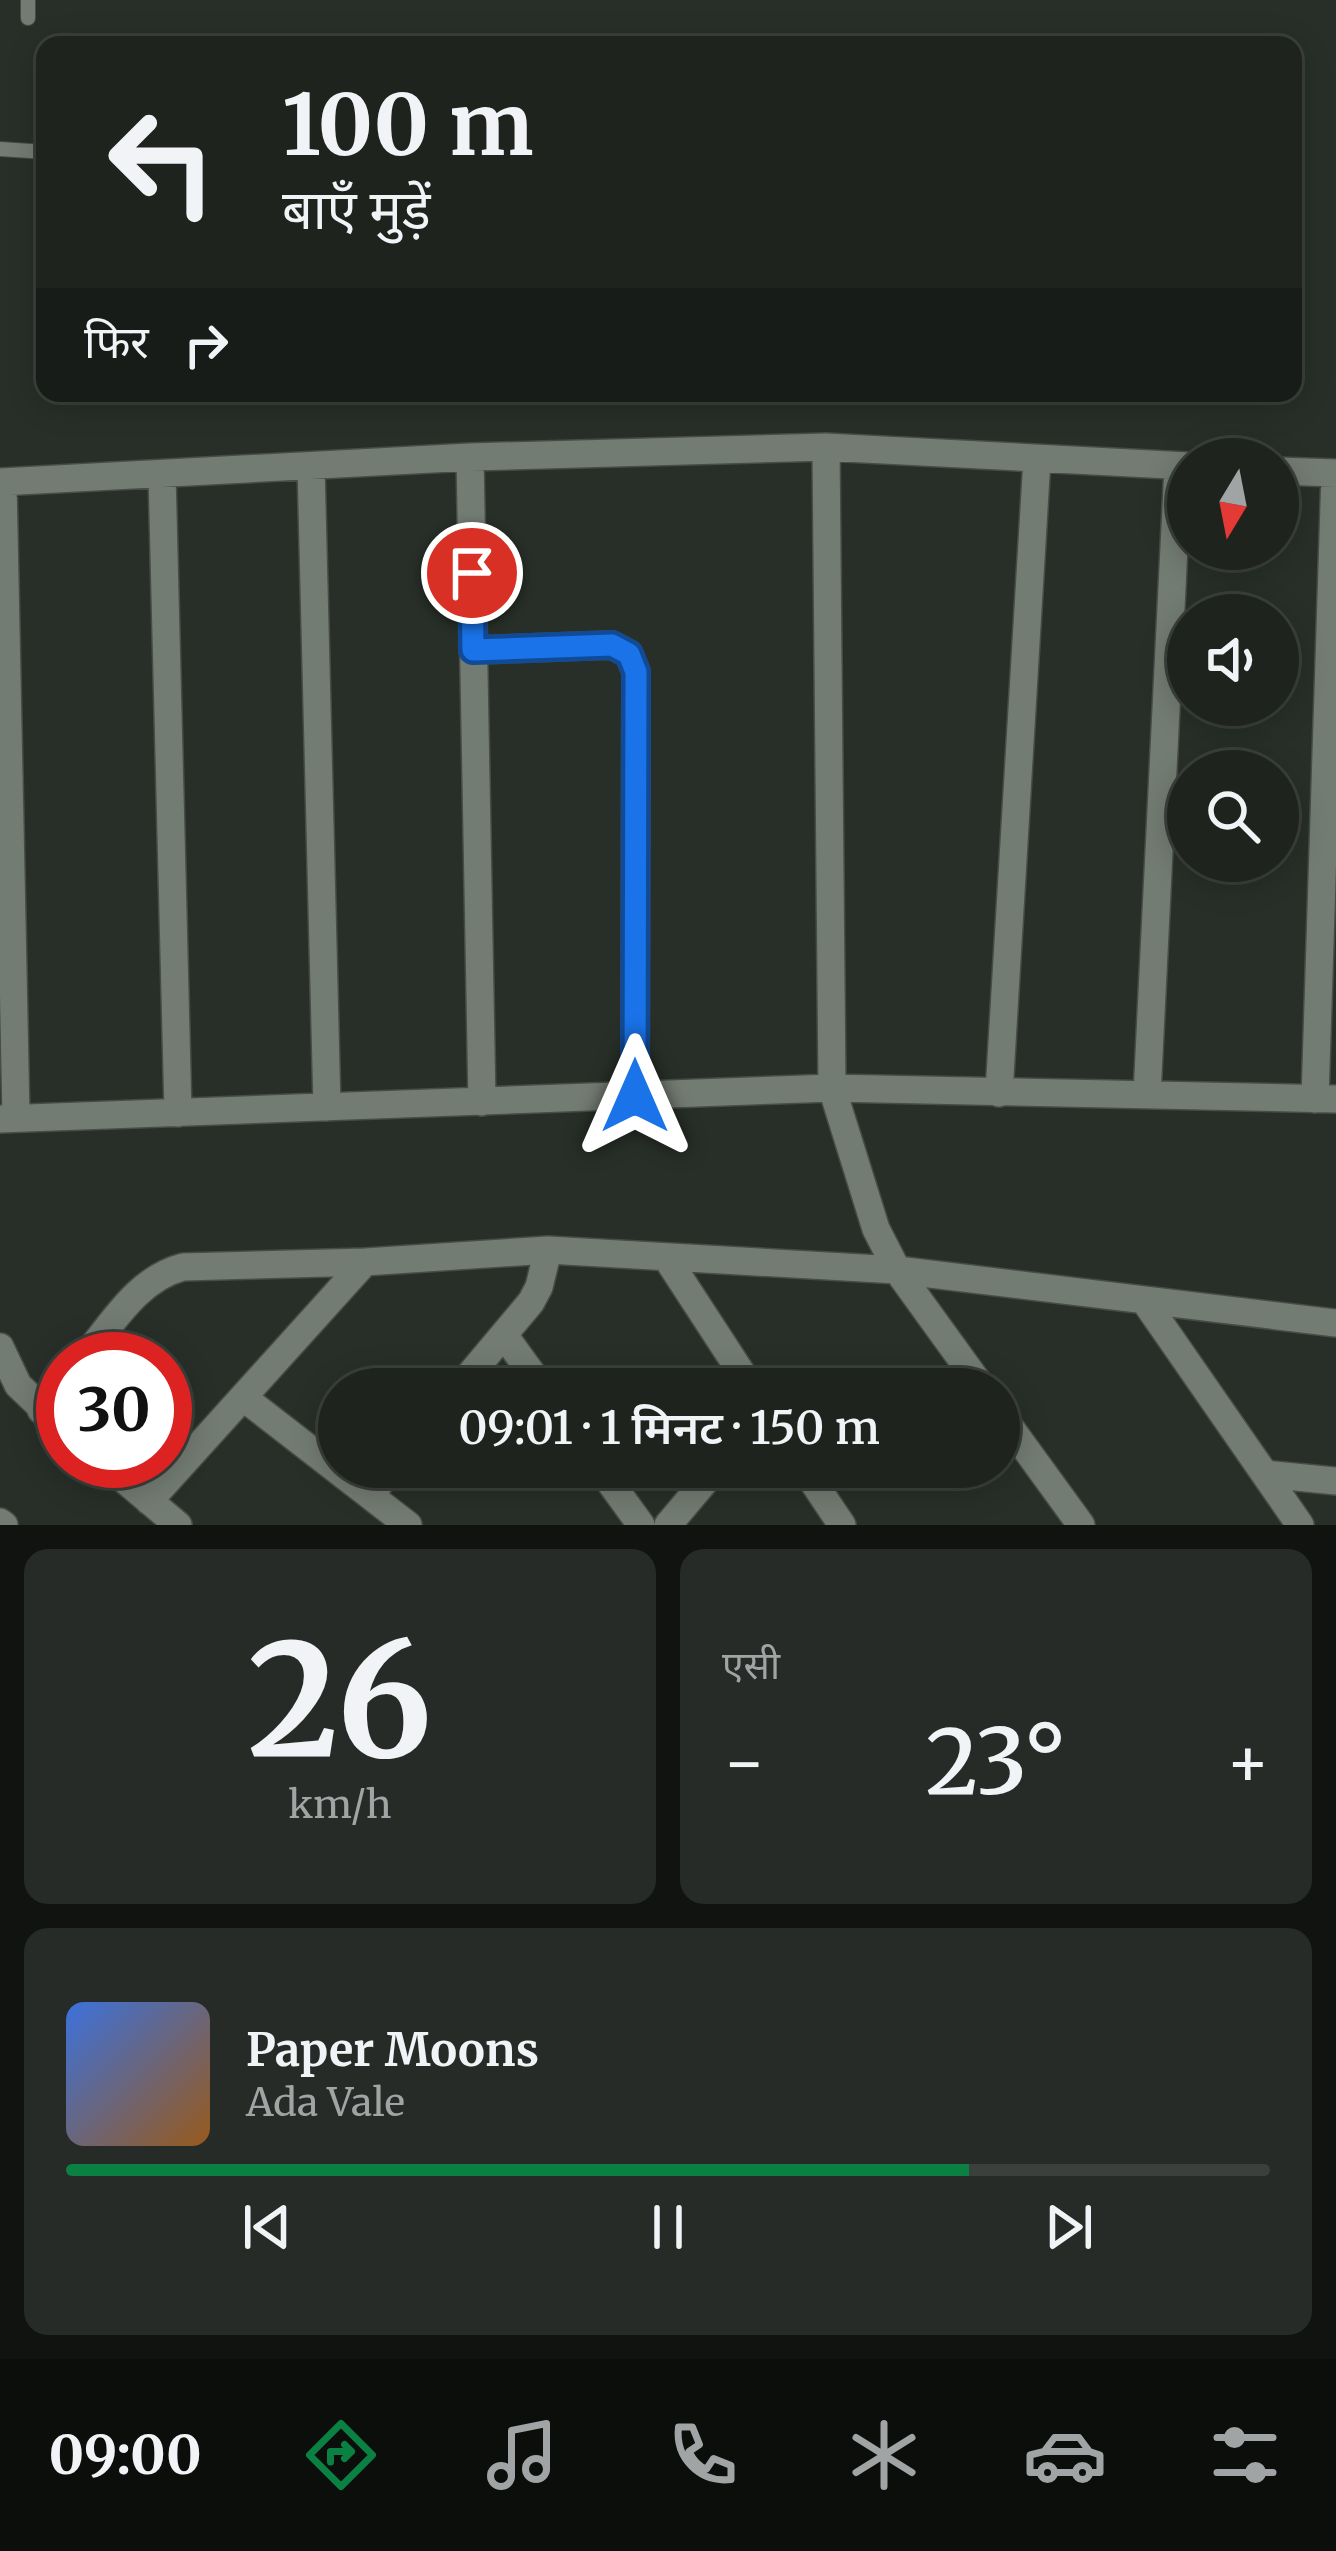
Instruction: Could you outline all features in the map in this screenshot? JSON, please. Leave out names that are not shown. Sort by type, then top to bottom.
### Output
[{"type":"street","points":[[826,447],[832,1088],[876,1228],[897,1270],[968,1368]]},
{"type":"street","points":[[1167,465],[826,447],[470,457],[2,482],[8,1118],[832,1088],[1325,1099],[1335,473],[1299,471]]},
{"type":"street","points":[[470,457],[482,1102]]},
{"type":"street","points":[[999,1093],[1037,459]]},
{"type":"street","points":[[311,466],[327,1107]]},
{"type":"street","points":[[162,474],[178,1113]]},
{"type":"street","points":[[1147,1095],[1177,570]]},
{"type":"street","points":[[473,650],[612,645],[629,654],[636,672],[635,1096]]},
{"type":"street","points":[[476,1368],[539,1287],[548,1250]]},
{"type":"street","points":[[105,1332],[140,1290],[160,1274],[183,1267],[548,1250],[897,1270],[1336,1323]]},
{"type":"street","points":[[666,1257],[738,1368]]},
{"type":"street","points":[[149,1501],[364,1262]]},
{"type":"street","points":[[1144,1300],[1300,1525]]},
{"type":"street","points":[[504,1335],[528,1368]]},
{"type":"street","points":[[0,1347],[18,1385],[36,1403]]},
{"type":"street","points":[[244,1398],[408,1525]]},
{"type":"street","points":[[1020,1441],[1081,1525]]},
{"type":"street","points":[[1265,1474],[1336,1481]]},
{"type":"street","points":[[134,1488],[178,1525]]},
{"type":"street","points":[[370,1495],[376,1488]]},
{"type":"street","points":[[614,1488],[641,1525]]},
{"type":"street","points":[[668,1525],[699,1488]]},
{"type":"street","points":[[817,1488],[842,1525]]},
{"type":"lane","points":[[28,0],[28,18]]},
{"type":"lane","points":[[0,148],[36,151]]},
{"type":"route","points":[[472,573],[473,650],[612,645],[629,654],[636,672],[635,1096]]}]
